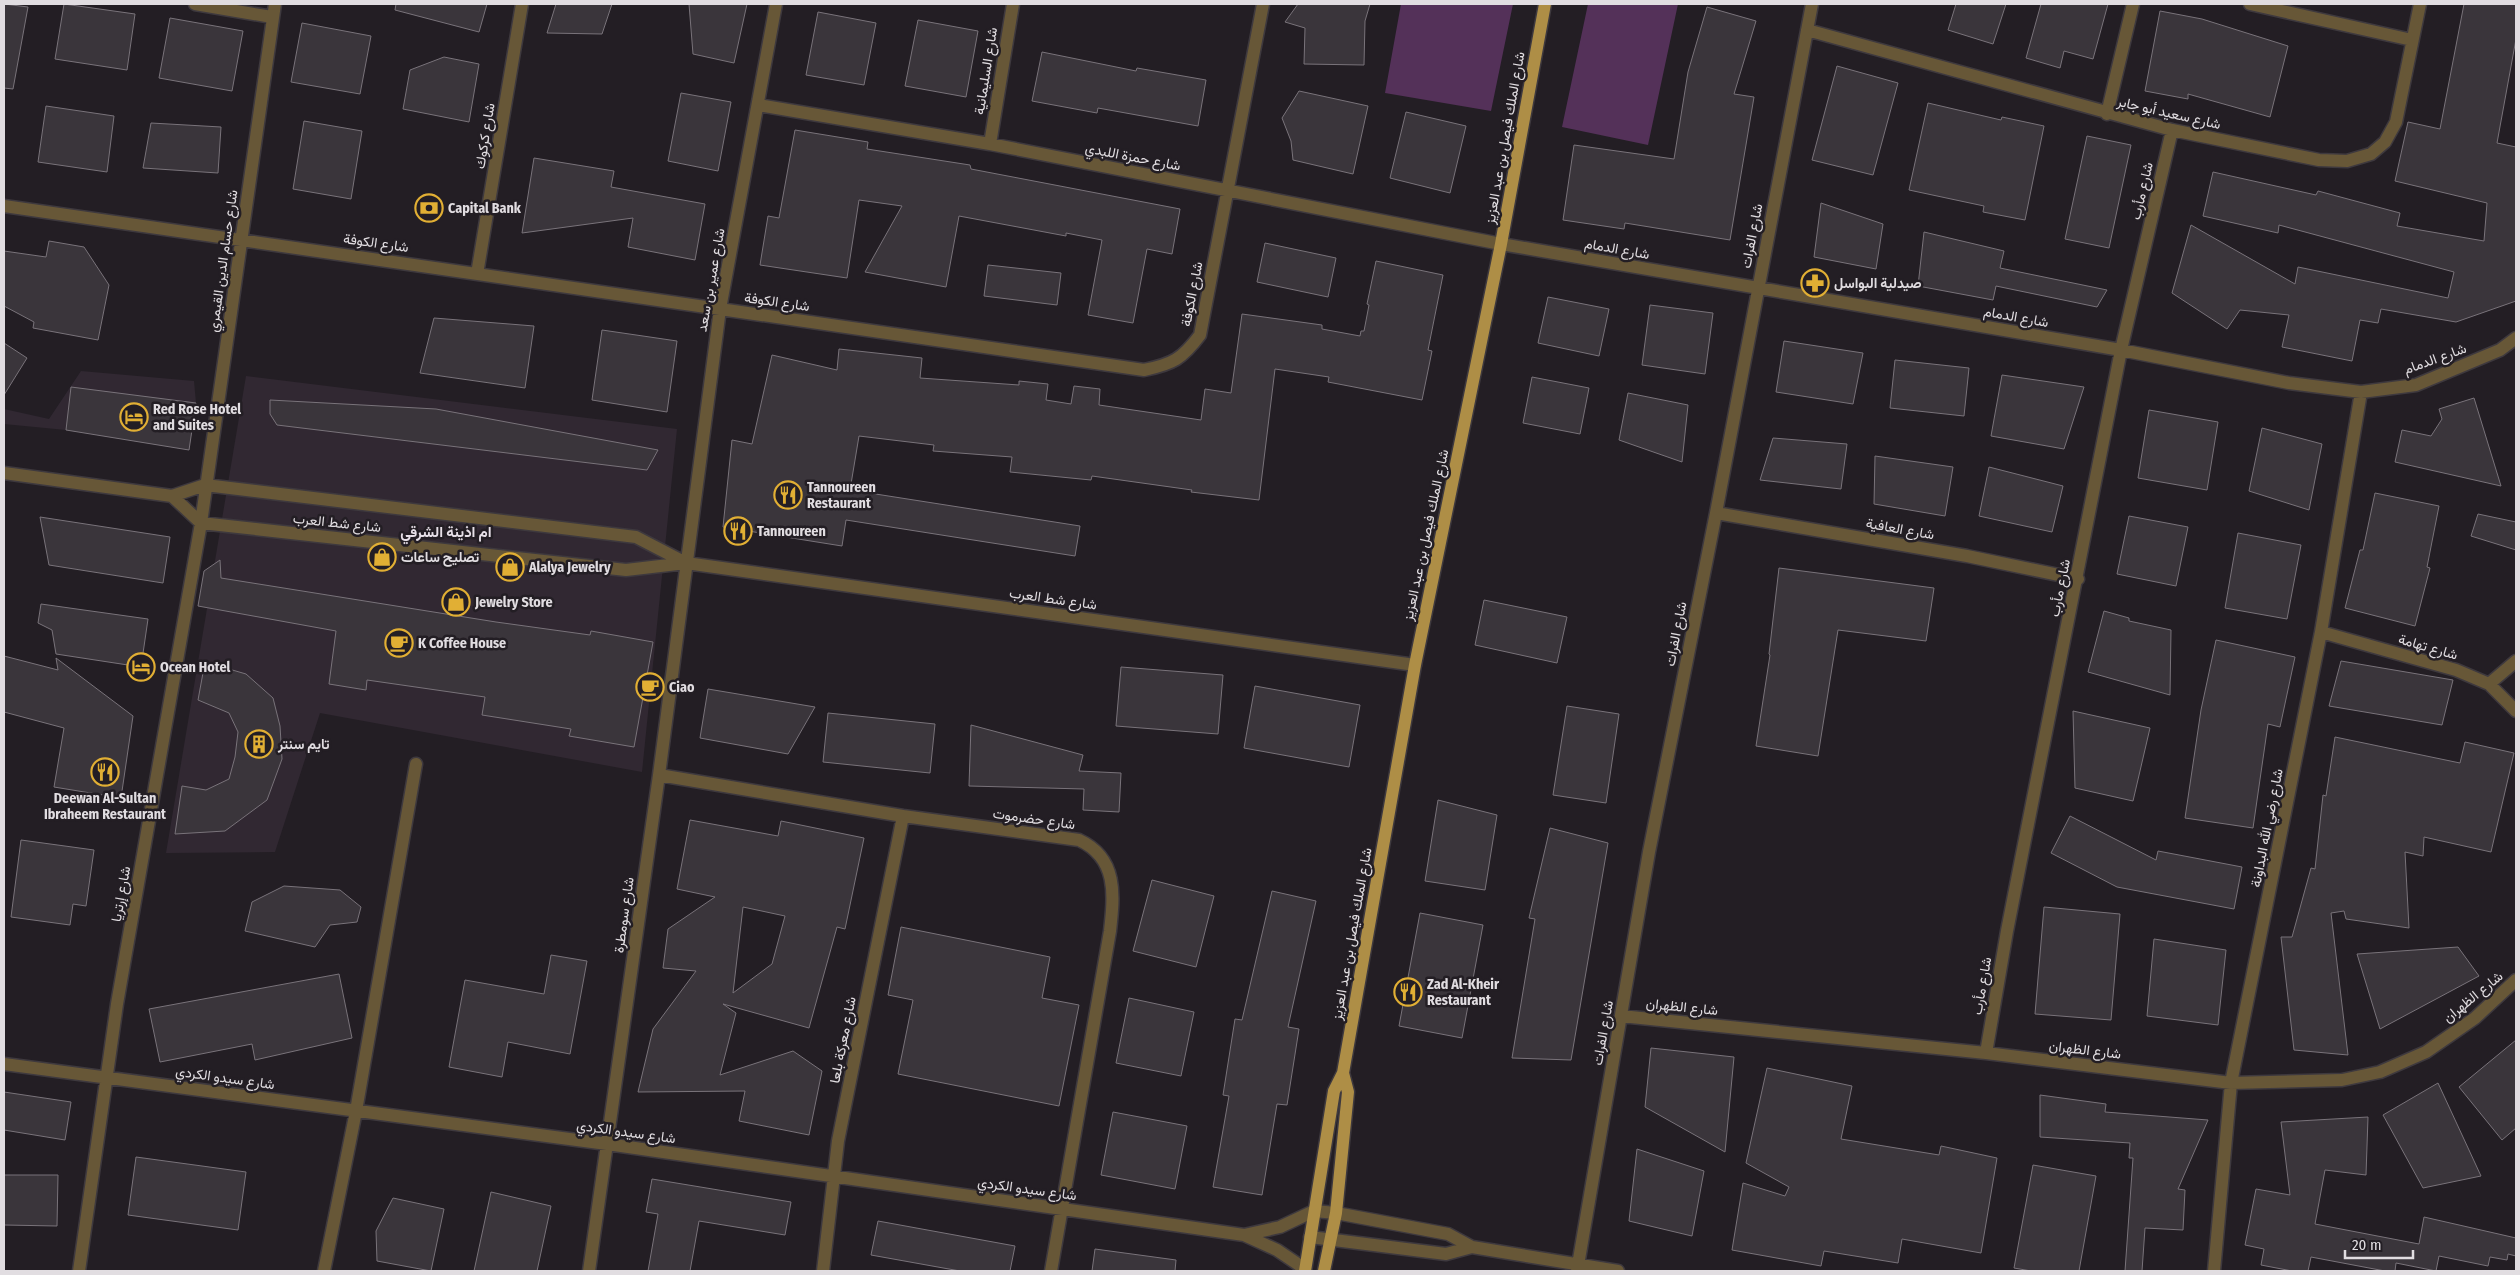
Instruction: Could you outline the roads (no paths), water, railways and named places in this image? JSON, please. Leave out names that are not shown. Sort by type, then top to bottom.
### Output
[{"type":"main road","name":"شارع الملك فيصل بن عبد العزيز","points":[[1305,1270],[1334,1091],[1343,1073],[1415,665],[1501,244],[1545,4]]},
{"type":"main road","name":"شارع الملك فيصل بن عبد العزيز","points":[[1324,1271],[1336,1213],[1348,1092],[1343,1073]]},
{"type":"street","points":[[195,4],[272,17]]},
{"type":"street","name":"شارع حسام الدين القيمري","points":[[201,523],[272,17],[276,4]]},
{"type":"street","name":"شارع كركوك","points":[[478,274],[522,4]]},
{"type":"street","name":"شارع عمير بن سعد","points":[[686,563],[720,309],[776,4]]},
{"type":"street","name":"شارع السليمانية","points":[[990,144],[1013,4]]},
{"type":"street","name":"شارع الكوفة","points":[[4,206],[242,238],[1118,368],[1144,370],[1171,364],[1187,352],[1200,334],[1263,4]]},
{"type":"street","name":"شارع الفرات","points":[[1577,1269],[1648,852],[1716,513],[1812,4]]},
{"type":"street","points":[[2107,114],[2133,4]]},
{"type":"street","points":[[2250,4],[2412,40]]},
{"type":"street","name":"شارع سعيد أبو جابر","points":[[1807,30],[2107,114],[2172,130],[2320,160],[2347,161],[2371,154],[2385,142],[2396,122],[2420,4]]},
{"type":"street","name":"شارع حمزة اللبدي","points":[[758,105],[990,144],[1501,244]]},
{"type":"street","name":"شارع مأرب","points":[[1986,1053],[2007,931],[2078,579],[2121,350],[2172,130]]},
{"type":"street","name":"شارع الدمام","points":[[1501,244],[2121,350],[2289,383],[2361,392],[2416,385],[2500,350],[2516,338]]},
{"type":"street","name":"شارع رضي الله البداونة","points":[[2214,1271],[2231,1083],[2321,632],[2361,392]]},
{"type":"street","name":"شارع شط العرب","points":[[4,473],[172,496],[205,485],[636,537],[686,563]]},
{"type":"street","points":[[172,496],[201,523]]},
{"type":"street","name":"شارع العافية","points":[[1716,513],[1967,556],[2078,579]]},
{"type":"street","name":"شارع شط العرب","points":[[201,523],[626,570],[686,563],[1415,665]]},
{"type":"street","name":"شارع إرتريا","points":[[79,1271],[117,1004],[201,523]]},
{"type":"street","name":"شارع سومطرة","points":[[589,1271],[659,775],[686,563]]},
{"type":"street","name":"شارع تهامة","points":[[2321,632],[2456,670],[2489,684],[2516,711]]},
{"type":"street","points":[[2489,684],[2516,662]]},
{"type":"street","points":[[324,1271],[356,1111],[416,764]]},
{"type":"street","name":"شارع حضرموت","points":[[659,775],[903,816],[1079,840],[1096,851],[1108,869],[1113,901],[1110,931],[1051,1271]]},
{"type":"street","name":"شارع معركة بلعا","points":[[823,1271],[832,1178],[903,816]]},
{"type":"street","name":"شارع الظهران","points":[[1621,1016],[1986,1053],[2231,1083],[2342,1080],[2380,1072],[2426,1052],[2475,1018],[2516,980]]},
{"type":"street","name":"شارع سيدو الكردي","points":[[4,1064],[607,1144],[832,1178],[1062,1208],[1244,1235],[1277,1250],[1305,1270]]},
{"type":"street","points":[[1314,1211],[1336,1213],[1448,1234],[1472,1247],[1577,1269],[1618,1271]]},
{"type":"street","name":"شارع سيدو الكردي","points":[[1244,1235],[1280,1227],[1314,1211]]},
{"type":"street","points":[[1310,1237],[1446,1254],[1472,1247]]},
{"type":"place","name":"Capital Bank","points":[[429,208]]},
{"type":"place","name":"صيدلية البواسل","points":[[1815,283]]},
{"type":"place","name":"Red Rose Hotel and Suites","points":[[134,417]]},
{"type":"place","name":"Tannoureen Restaurant","points":[[788,495]]},
{"type":"place","name":"Tannoureen","points":[[738,531]]},
{"type":"place","name":"تصليح ساعات","points":[[382,557]]},
{"type":"place","name":"Alalya Jewelry","points":[[510,567]]},
{"type":"place","name":"Jewelry Store","points":[[456,602]]},
{"type":"place","name":"K Coffee House","points":[[399,643]]},
{"type":"place","name":"Ocean Hotel","points":[[141,667]]},
{"type":"place","name":"Ciao","points":[[650,687]]},
{"type":"place","name":"تايم سنتر","points":[[259,744]]},
{"type":"place","name":"Deewan Al-Sultan Ibraheem Restaurant","points":[[105,772]]},
{"type":"place","name":"Zad Al-Kheir Restaurant","points":[[1408,992]]},
{"type":"district","name":"ام اذينة الشرقي","points":[[446,532]]}]
